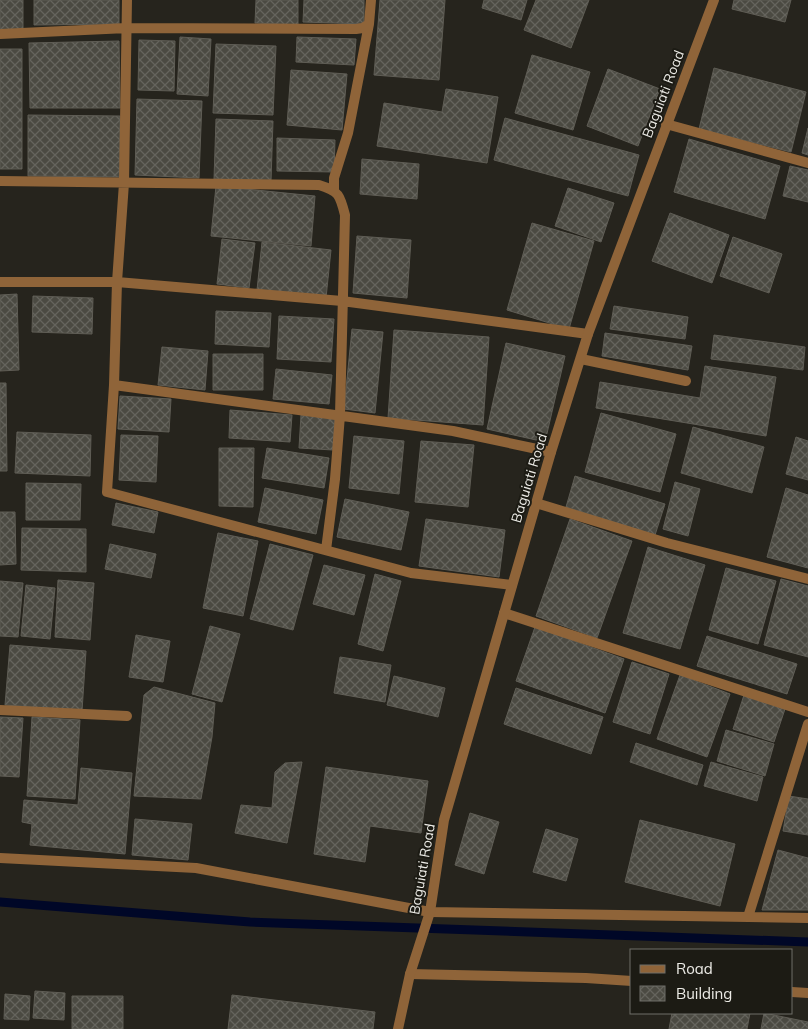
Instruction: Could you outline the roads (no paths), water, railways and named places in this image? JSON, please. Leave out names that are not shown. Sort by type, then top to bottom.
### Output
[{"type":"street","points":[[127,0],[124,183],[117,282],[114,386],[107,492],[411,573],[512,586]]},
{"type":"street","points":[[326,550],[340,415],[345,215],[341,200],[334,189],[334,178],[348,133],[371,0]]},
{"type":"street","name":"Baguiati Road","points":[[398,1029],[410,974],[430,912],[444,820],[551,452],[588,334],[714,0]]},
{"type":"street","points":[[0,34],[127,28],[356,29],[363,28],[368,24]]},
{"type":"street","points":[[666,124],[808,163]]},
{"type":"street","points":[[0,181],[319,185],[334,189]]},
{"type":"street","points":[[0,282],[117,282],[342,300],[588,334]]},
{"type":"street","points":[[581,359],[686,381]]},
{"type":"street","points":[[114,386],[452,431],[551,452]]},
{"type":"street","points":[[536,503],[666,543],[808,579]]},
{"type":"street","points":[[504,613],[808,712]]},
{"type":"street","points":[[0,710],[127,716]]},
{"type":"street","points":[[748,917],[808,724]]},
{"type":"street","points":[[0,858],[196,868],[430,912],[808,918]]},
{"type":"street","points":[[410,974],[630,981]]},
{"type":"street","points":[[793,992],[808,993]]},
{"type":"waterway","points":[[0,902],[250,922],[808,942]]}]
